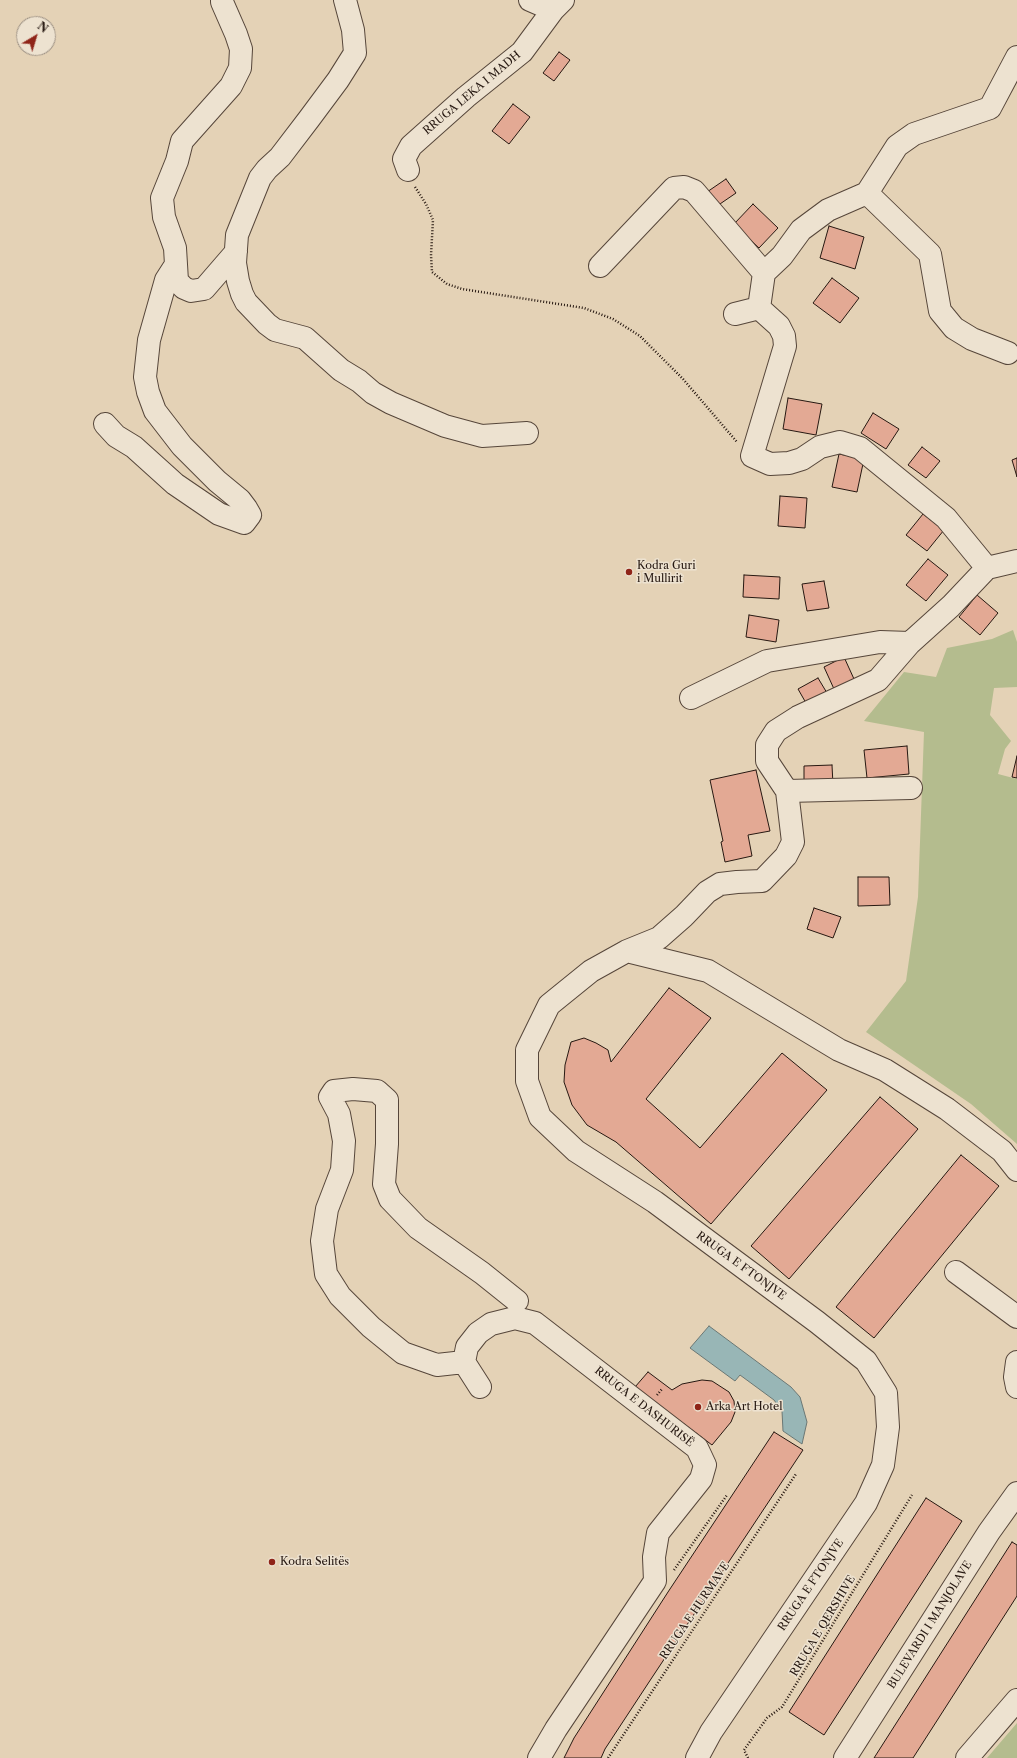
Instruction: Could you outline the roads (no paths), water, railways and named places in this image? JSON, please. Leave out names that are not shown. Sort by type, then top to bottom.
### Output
[{"type":"street","points":[[222,0],[241,49],[240,68],[231,86],[182,141],[177,161],[162,198],[164,217],[175,248],[177,280],[184,288],[191,291],[204,289],[236,252]]},
{"type":"street","points":[[345,0],[353,30],[355,53],[338,80],[280,157],[260,178],[237,235],[236,269],[242,294],[246,302],[274,330],[305,338],[336,366],[373,393],[391,403],[445,426],[482,436],[527,433]]},
{"type":"street","points":[[530,0],[558,5]]},
{"type":"street","name":"RRUGA LEKA I MADH","points":[[408,170],[404,159],[411,146],[466,97],[522,52],[558,5]]},
{"type":"street","points":[[759,308],[764,273],[782,256],[801,230],[828,210],[868,193],[897,146],[914,134],[990,108],[1017,57]]},
{"type":"street","points":[[600,266],[674,188],[684,187],[694,191],[764,273]]},
{"type":"street","points":[[868,193],[930,254],[940,311],[954,328],[972,340],[1008,352]]},
{"type":"street","points":[[105,424],[116,436],[134,447],[175,484],[218,514],[244,523],[250,515],[240,500],[217,481],[182,446],[155,411],[148,392],[145,377],[149,340],[166,280],[175,266]]},
{"type":"street","points":[[735,314],[759,308]]},
{"type":"street","points":[[759,308],[780,326],[784,336],[784,346],[752,456],[770,464],[789,463],[802,459],[820,447],[840,442],[860,448],[946,518],[987,568]]},
{"type":"street","points":[[911,788],[787,791],[766,761],[767,745],[776,731],[805,714],[878,680],[910,643],[951,606],[987,568],[1017,561]]},
{"type":"street","points":[[690,698],[767,661],[880,642],[910,643]]},
{"type":"street","name":"RRUGA E FTONJVE","points":[[697,1758],[711,1732],[866,1503],[883,1465],[888,1427],[886,1393],[866,1361],[817,1322],[655,1202],[576,1150],[540,1117],[527,1081],[526,1050],[550,1005],[591,971],[626,951],[659,938],[684,916],[707,892],[720,884],[762,881],[774,871],[786,856],[793,842],[787,791]]},
{"type":"street","points":[[626,951],[708,971],[838,1050],[885,1070],[948,1109],[1002,1151],[1017,1170]]},
{"type":"street","points":[[480,1387],[464,1362],[437,1365],[403,1353],[371,1327],[340,1296],[326,1274],[322,1241],[328,1209],[342,1170],[344,1141],[339,1114],[330,1097],[334,1091],[353,1089],[377,1091],[387,1100],[384,1184],[390,1199],[418,1228],[482,1273],[517,1301]]},
{"type":"street","points":[[956,1272],[1017,1317]]},
{"type":"street","name":"RRUGA E DASHURISË","points":[[464,1362],[467,1347],[478,1334],[491,1324],[515,1318],[535,1323],[697,1448],[705,1465],[701,1479],[658,1533],[654,1557],[655,1581],[556,1729],[539,1758]]},
{"type":"street","points":[[1017,1362],[1015,1376],[1017,1387]]},
{"type":"street","name":"BULEVARDI I MANJOLAVE","points":[[844,1758],[984,1538],[1017,1493]]},
{"type":"street","points":[[967,1758],[1017,1700]]},
{"type":"water","points":[[709,1326],[791,1387],[800,1397],[807,1422],[802,1444],[783,1431],[782,1411],[774,1400],[740,1375],[735,1381],[690,1348]]},
{"type":"place","name":"Kodra Guri i Mullirit","points":[[629,572]]},
{"type":"place","name":"Arka Art Hotel","points":[[698,1407]]},
{"type":"place","name":"Kodra Selitës","points":[[272,1562]]}]
